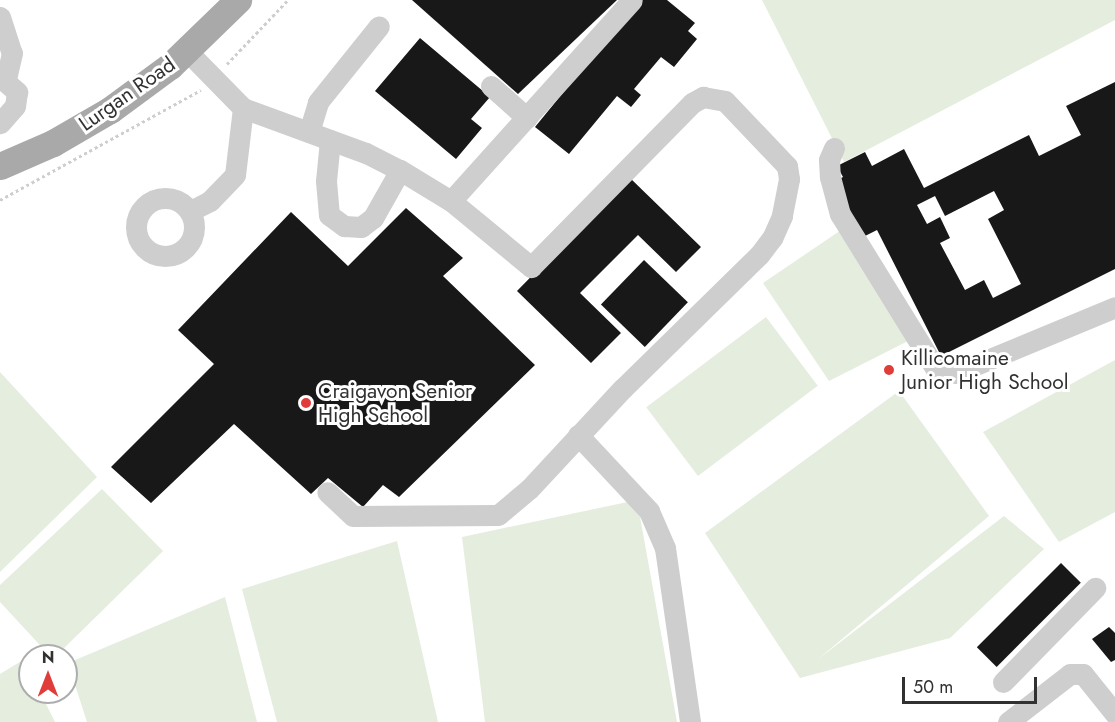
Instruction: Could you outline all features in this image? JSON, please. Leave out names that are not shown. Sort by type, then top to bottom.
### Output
[{"type":"main road","name":"Lurgan Road","points":[[0,166],[53,143],[110,110],[186,50],[238,0]]},
{"type":"street","points":[[451,201],[632,0]]},
{"type":"street","points":[[0,17],[12,53],[3,79],[17,92],[17,98],[0,123]]},
{"type":"street","points":[[309,132],[318,102],[378,26]]},
{"type":"street","points":[[186,50],[243,108],[330,140],[400,170],[451,201],[531,267],[692,103],[703,97],[724,100],[787,166],[786,198],[772,238],[578,435],[529,489],[498,515],[353,516],[327,492]]},
{"type":"street","points":[[491,86],[527,118]]},
{"type":"street","points":[[190,211],[210,201],[235,175],[243,108]]},
{"type":"street","points":[[330,140],[326,181],[329,215],[344,226],[361,227],[373,218],[400,170]]},
{"type":"street","points":[[834,148],[829,160],[830,177],[840,214],[935,368],[956,373],[1115,307]]},
{"type":"street","points":[[578,435],[649,511],[665,548],[690,722]]},
{"type":"street","points":[[1003,682],[1095,588]]},
{"type":"street","points":[[1027,659],[1052,684]]},
{"type":"street","points":[[1008,722],[1052,684],[1070,674],[1083,674],[1115,714]]},
{"type":"path","points":[[0,200],[181,102],[213,78],[288,0]]},
{"type":"shaded area","points":[[762,0],[1115,0],[1115,20],[844,162]]},
{"type":"shaded area","points":[[847,226],[914,338],[829,381],[763,283]]},
{"type":"shaded area","points":[[766,317],[818,386],[698,476],[646,407]]},
{"type":"shaded area","points":[[1115,360],[1115,512],[1059,542],[983,432]]},
{"type":"shaded area","points":[[0,372],[97,477],[0,572]]},
{"type":"shaded area","points":[[899,391],[989,516],[817,660],[1004,516],[1044,549],[950,638],[800,678],[705,533]]},
{"type":"shaded area","points":[[102,489],[163,551],[68,644],[39,644],[0,602],[0,585]]},
{"type":"shaded area","points":[[637,500],[677,722],[485,722],[462,537]]},
{"type":"shaded area","points":[[397,541],[438,722],[277,722],[242,589]]},
{"type":"shaded area","points":[[225,597],[257,722],[87,722],[78,694],[78,659]]},
{"type":"shaded area","points":[[18,663],[18,704],[46,704],[55,722],[0,722],[0,674]]},
{"type":"building","points":[[412,0],[617,0],[518,94]]},
{"type":"building","points":[[639,0],[667,0],[695,23],[688,31],[697,39],[674,67],[661,57],[634,89],[641,95],[631,107],[617,96],[569,154],[535,127]]},
{"type":"building","points":[[420,38],[490,97],[471,119],[482,128],[456,159],[375,91]]},
{"type":"building","points":[[1115,82],[1115,269],[941,356],[877,230],[861,238],[832,183],[843,177],[837,166],[865,152],[872,166],[904,149],[924,188],[1029,135],[1039,156],[1081,135],[1066,106]],"holes":[[[994,191],[1004,210],[988,219],[1021,284],[993,298],[984,280],[965,290],[940,243],[950,238],[940,217],[927,224],[917,205],[935,196],[945,216]]]},
{"type":"building","points":[[629,177],[701,247],[676,272],[638,235],[580,293],[621,333],[591,363],[517,291]]},
{"type":"building","points":[[406,208],[463,258],[443,276],[535,365],[399,497],[383,485],[363,507],[328,478],[311,494],[234,424],[151,503],[111,467],[214,364],[178,330],[291,212],[348,266]]},
{"type":"building","points":[[644,260],[688,302],[645,347],[601,305]]},
{"type":"building","points":[[1061,563],[1081,583],[997,667],[977,647]]},
{"type":"building","points":[[1109,627],[1115,633],[1115,660],[1111,662],[1092,639]]},
{"type":"place","name":"Killicomaine Junior High School","points":[[889,370]]},
{"type":"place","name":"Craigavon Senior High School","points":[[306,403]]}]
